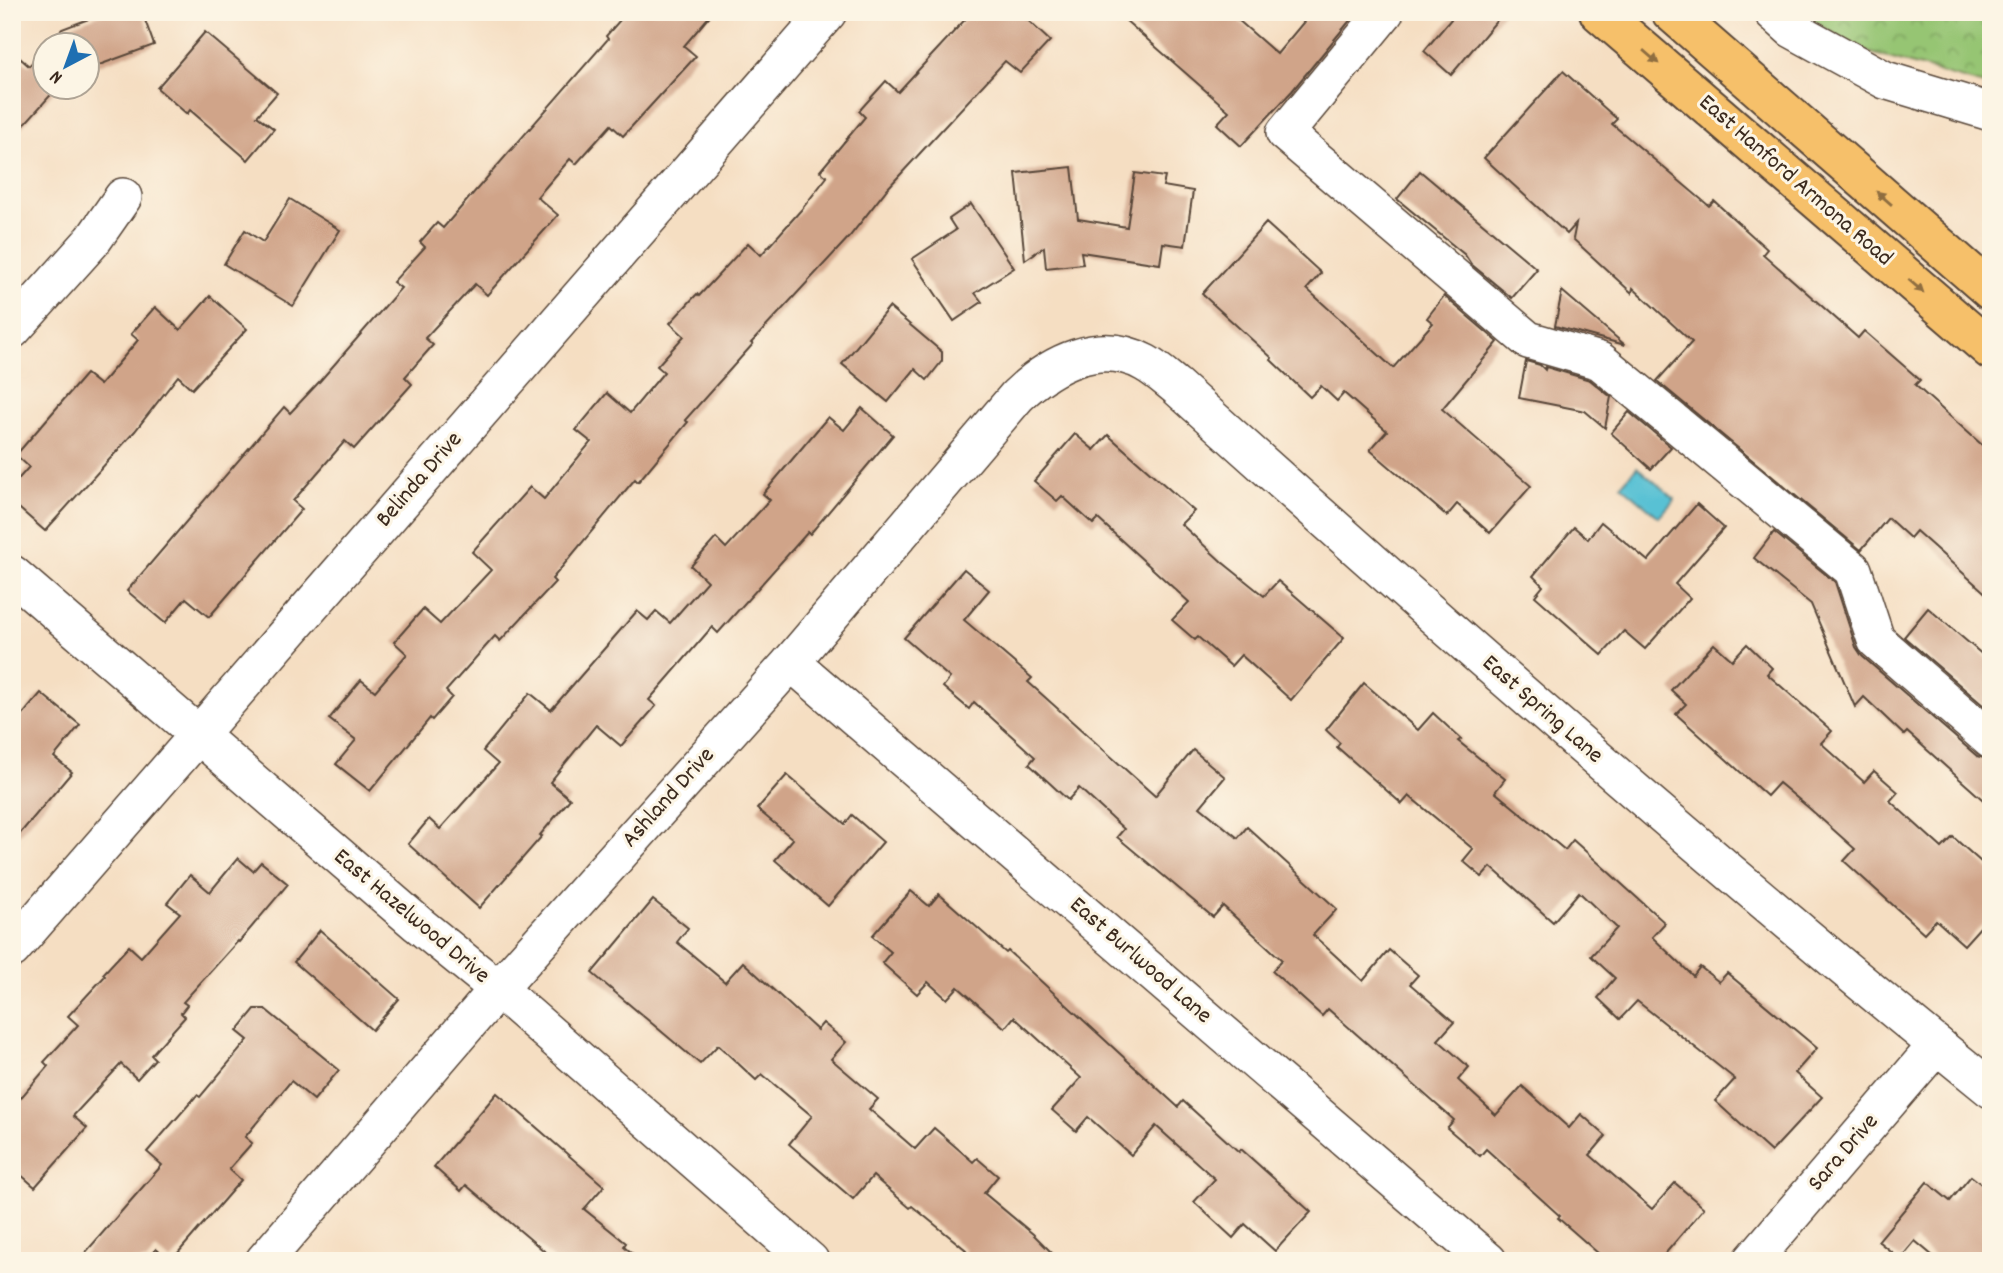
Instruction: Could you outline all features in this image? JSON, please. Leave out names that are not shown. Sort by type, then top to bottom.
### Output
[{"type":"main road","name":"East Hanford Armona Road","points":[[1599,12],[1991,351]]},
{"type":"main road","name":"East Hanford Armona Road","points":[[1671,12],[1991,291]]},
{"type":"street","name":"Belinda Drive","points":[[12,949],[828,12]]},
{"type":"street","points":[[1385,12],[1285,133],[1528,340],[1600,361],[1853,570],[1876,640],[1991,740]]},
{"type":"street","points":[[1773,12],[1792,29],[1885,80],[1991,112]]},
{"type":"street","points":[[12,330],[93,240],[123,197]]},
{"type":"street","name":"East Spring Lane","points":[[1087,354],[1101,352],[1125,355],[1145,363],[1176,386],[1385,574],[1826,955],[1991,1090]]},
{"type":"street","name":"Ashland Drive","points":[[264,1261],[498,989],[791,662],[1017,396],[1060,363],[1087,354]]},
{"type":"street","name":"East Hazelwood Drive","points":[[12,574],[498,989],[810,1261]]},
{"type":"street","name":"East Burlwood Lane","points":[[791,662],[1488,1261]]},
{"type":"street","name":"Sara Drive","points":[[1752,1261],[1937,1045]]},
{"type":"green space","points":[[1800,12],[1991,12],[1991,87],[1857,49]]},
{"type":"water","points":[[1637,467],[1675,499],[1659,517],[1621,485]]},
{"type":"building","points":[[107,12],[142,12],[154,45],[102,64],[102,32],[59,32]]},
{"type":"building","points":[[627,12],[713,12],[684,46],[696,56],[623,136],[611,125],[576,164],[570,159],[537,197],[558,215],[487,295],[475,284],[425,338],[433,345],[405,377],[412,384],[354,449],[345,441],[293,501],[302,509],[209,617],[186,598],[165,623],[127,591],[284,407],[290,413],[401,288],[393,282],[425,247],[420,242],[437,223],[443,228],[608,39],[606,36]]},
{"type":"building","points":[[972,12],[1019,12],[1050,41],[1020,73],[1005,61],[887,189],[850,236],[751,343],[753,344],[685,420],[688,422],[638,482],[635,479],[552,579],[555,582],[500,641],[495,636],[446,691],[452,697],[432,720],[430,718],[370,791],[336,764],[356,740],[329,719],[361,680],[375,691],[407,654],[394,642],[423,609],[440,624],[491,570],[472,552],[530,487],[544,499],[591,442],[576,430],[607,393],[630,413],[664,372],[657,366],[684,336],[670,323],[748,243],[761,255],[827,177],[820,171],[865,117],[859,111],[886,81],[898,92]]},
{"type":"building","points":[[1116,12],[1229,12],[1277,54],[1312,12],[1357,12],[1292,91],[1241,146],[1217,124],[1229,111]]},
{"type":"building","points":[[1457,12],[1504,12],[1451,75],[1424,51]]},
{"type":"building","points":[[205,32],[277,93],[257,116],[274,129],[248,160],[190,110],[187,114],[157,88]]},
{"type":"building","points":[[12,51],[29,66],[32,63],[32,102],[44,102],[12,138]]},
{"type":"building","points":[[1563,71],[1617,119],[1612,124],[1709,206],[1714,201],[1767,249],[1763,254],[1858,338],[1864,331],[1920,380],[1915,385],[1991,453],[1991,598],[1916,531],[1910,538],[1888,518],[1861,550],[1657,381],[1692,342],[1633,288],[1632,293],[1573,239],[1576,224],[1567,234],[1484,158]]},
{"type":"building","points":[[1072,167],[1078,219],[1127,227],[1135,173],[1165,177],[1163,186],[1193,191],[1185,246],[1163,243],[1160,264],[1081,252],[1083,264],[1046,268],[1044,247],[1025,260],[1016,173]]},
{"type":"building","points":[[1420,171],[1537,269],[1512,298],[1397,199]]},
{"type":"building","points":[[290,199],[340,230],[293,306],[224,264],[245,230],[263,242]]},
{"type":"building","points":[[971,204],[1014,268],[975,293],[982,302],[954,321],[912,259],[956,230],[949,219]]},
{"type":"building","points":[[1266,223],[1321,273],[1307,289],[1393,368],[1433,323],[1427,318],[1444,296],[1498,342],[1442,409],[1531,486],[1490,533],[1457,504],[1447,516],[1370,450],[1387,431],[1344,393],[1337,401],[1321,386],[1310,397],[1202,294]]},
{"type":"building","points":[[1562,291],[1625,345],[1555,326]]},
{"type":"building","points":[[210,296],[247,329],[192,389],[178,376],[135,431],[45,531],[12,502],[12,486],[29,467],[16,455],[86,374],[100,385],[138,340],[131,334],[155,307],[180,330]]},
{"type":"building","points":[[889,307],[942,352],[942,361],[927,380],[915,369],[888,402],[842,364]]},
{"type":"building","points":[[1526,361],[1540,365],[1545,370],[1546,367],[1590,380],[1611,397],[1605,428],[1585,411],[1519,398]]},
{"type":"building","points":[[862,408],[893,435],[810,534],[808,532],[718,633],[712,627],[649,700],[656,706],[621,746],[596,725],[550,782],[570,799],[540,835],[542,836],[479,908],[408,844],[429,819],[440,829],[498,764],[483,751],[530,693],[551,710],[637,611],[648,620],[656,611],[670,623],[707,581],[691,566],[716,538],[726,548],[770,500],[763,494],[828,417],[844,430]]},
{"type":"building","points":[[1629,412],[1671,447],[1651,469],[1611,433]]},
{"type":"building","points":[[1075,434],[1094,450],[1108,435],[1194,511],[1181,524],[1222,562],[1264,596],[1278,581],[1344,638],[1291,700],[1241,655],[1231,666],[1198,637],[1195,640],[1172,620],[1189,602],[1098,519],[1093,524],[1062,496],[1057,501],[1034,481]]},
{"type":"building","points":[[1697,504],[1724,528],[1675,584],[1690,598],[1645,649],[1624,631],[1602,655],[1535,596],[1543,586],[1533,576],[1574,527],[1588,539],[1601,522],[1648,561]]},
{"type":"building","points":[[1774,532],[1835,582],[1856,647],[1862,656],[1977,756],[1991,760],[1991,807],[1907,732],[1904,735],[1864,697],[1855,707],[1811,604],[1754,558]]},
{"type":"building","points":[[964,569],[989,590],[964,620],[1032,678],[1028,682],[1155,796],[1193,750],[1225,777],[1200,807],[1238,838],[1247,827],[1337,909],[1313,935],[1363,981],[1389,950],[1418,975],[1410,984],[1454,1022],[1438,1040],[1469,1067],[1458,1080],[1496,1115],[1522,1086],[1569,1128],[1581,1114],[1606,1136],[1590,1155],[1652,1209],[1675,1183],[1704,1208],[1659,1261],[1607,1261],[1486,1149],[1480,1156],[1447,1128],[1454,1120],[1328,1009],[1322,1016],[1272,971],[1282,960],[1223,906],[1213,917],[1117,837],[1124,829],[1079,788],[1068,800],[1029,764],[1035,757],[974,702],[969,709],[943,687],[950,678],[904,638]]},
{"type":"building","points":[[1928,608],[1991,662],[1991,712],[1904,637]]},
{"type":"building","points":[[1714,644],[1732,660],[1747,644],[1772,668],[1767,674],[1832,731],[1821,743],[1864,782],[1874,771],[1898,792],[1890,801],[1942,848],[1953,837],[1991,871],[1991,915],[1964,945],[1936,920],[1924,933],[1844,861],[1855,849],[1809,808],[1779,783],[1767,796],[1676,714],[1686,704],[1671,690]]},
{"type":"building","points":[[1364,683],[1418,730],[1433,713],[1461,739],[1458,741],[1505,779],[1495,792],[1565,850],[1573,840],[1665,923],[1652,937],[1693,976],[1700,967],[1719,982],[1727,973],[1817,1048],[1795,1073],[1822,1097],[1771,1152],[1715,1101],[1735,1079],[1637,1001],[1620,1019],[1598,998],[1615,978],[1591,956],[1617,928],[1579,892],[1553,922],[1491,867],[1482,877],[1463,861],[1473,849],[1409,796],[1402,804],[1337,747],[1340,743],[1326,730]]},
{"type":"building","points":[[41,693],[80,725],[54,757],[72,772],[12,843],[12,727]]},
{"type":"building","points":[[787,775],[845,824],[852,815],[883,842],[828,906],[775,860],[793,839],[757,809]]},
{"type":"building","points":[[238,858],[253,871],[261,862],[288,884],[183,1002],[187,1005],[181,1013],[185,1017],[151,1055],[155,1059],[137,1079],[121,1064],[73,1116],[87,1128],[35,1187],[12,1167],[12,1108],[48,1066],[44,1062],[78,1025],[68,1016],[129,946],[141,957],[180,913],[167,903],[190,875],[210,892]]},
{"type":"building","points":[[911,891],[929,906],[939,894],[1006,953],[1008,951],[1178,1107],[1183,1101],[1311,1212],[1275,1251],[1245,1224],[1233,1238],[1194,1202],[1215,1179],[1156,1126],[1131,1155],[1088,1117],[1076,1131],[1052,1110],[1081,1078],[1014,1017],[1005,1028],[958,987],[947,999],[928,982],[917,994],[882,963],[891,952],[872,936]]},
{"type":"building","points":[[653,900],[688,928],[677,942],[725,982],[743,962],[817,1030],[823,1023],[846,1042],[831,1059],[878,1099],[869,1109],[915,1149],[934,1128],[973,1162],[977,1158],[998,1176],[984,1193],[1033,1234],[1060,1261],[957,1261],[966,1250],[873,1176],[853,1199],[789,1144],[812,1116],[762,1074],[756,1080],[718,1045],[700,1064],[592,973]]},
{"type":"building","points":[[320,930],[399,999],[372,1030],[294,962]]},
{"type":"building","points":[[255,1009],[265,1009],[339,1070],[314,1100],[291,1081],[245,1137],[252,1143],[229,1169],[241,1180],[171,1261],[156,1249],[146,1261],[78,1261],[162,1165],[147,1152],[197,1095],[200,1097],[248,1040],[237,1031]]},
{"type":"building","points":[[497,1093],[604,1186],[584,1209],[626,1243],[624,1246],[641,1261],[556,1261],[466,1185],[461,1191],[434,1167]]},
{"type":"building","points":[[1971,1176],[1991,1192],[1991,1261],[1939,1261],[1915,1241],[1900,1259],[1878,1241],[1927,1182],[1950,1201]]}]
